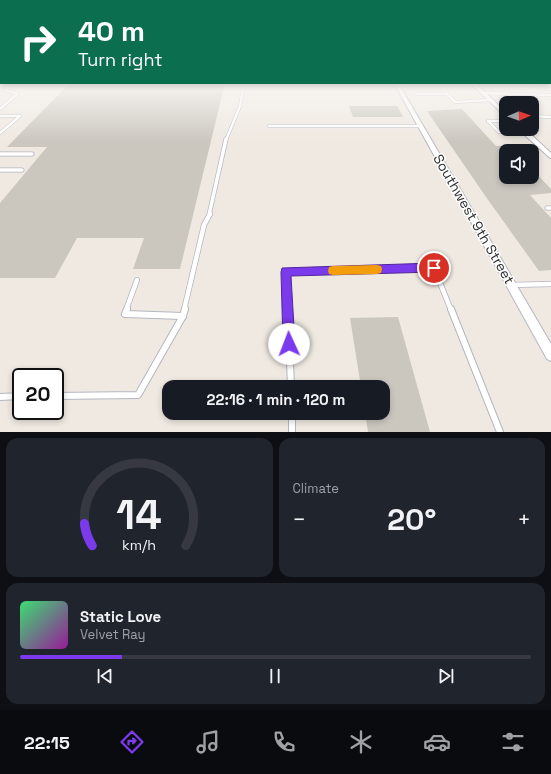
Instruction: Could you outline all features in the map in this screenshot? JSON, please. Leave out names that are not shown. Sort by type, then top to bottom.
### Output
[{"type":"street","name":"Southwest 9th Street","points":[[407,102],[551,355]]},
{"type":"street","points":[[529,136],[551,156]]},
{"type":"lane","points":[[0,109],[7,102]]},
{"type":"lane","points":[[64,396],[138,395],[183,316],[204,225],[211,211],[225,143],[241,102]]},
{"type":"lane","points":[[0,116],[20,116],[0,133]]},
{"type":"lane","points":[[539,116],[551,117]]},
{"type":"lane","points":[[499,120],[488,121],[499,132]]},
{"type":"lane","points":[[269,126],[421,126]]},
{"type":"lane","points":[[0,154],[32,154]]},
{"type":"lane","points":[[0,170],[22,170]]},
{"type":"lane","points":[[291,380],[286,272],[434,268],[500,432]]},
{"type":"lane","points":[[138,280],[126,314],[183,316]]},
{"type":"lane","points":[[511,285],[551,284]]},
{"type":"lane","points":[[0,397],[12,396]]},
{"type":"lane","points":[[292,420],[292,432]]},
{"type":"building","points":[[51,102],[220,102],[180,269],[133,269],[144,238],[77,238],[55,278],[0,278],[0,203],[47,147],[7,147]]},
{"type":"building","points":[[349,106],[397,106],[403,117],[353,117]]},
{"type":"building","points":[[462,109],[496,146],[499,146],[499,184],[539,184],[539,176],[551,189],[551,193],[530,195],[551,218],[551,270],[539,271],[427,111]]},
{"type":"building","points":[[398,317],[430,432],[368,432],[366,420],[390,420],[390,380],[360,380],[350,318]]},
{"type":"slow traffic","points":[[333,271],[377,269]]},
{"type":"route","points":[[289,344],[286,272],[434,268]]}]
